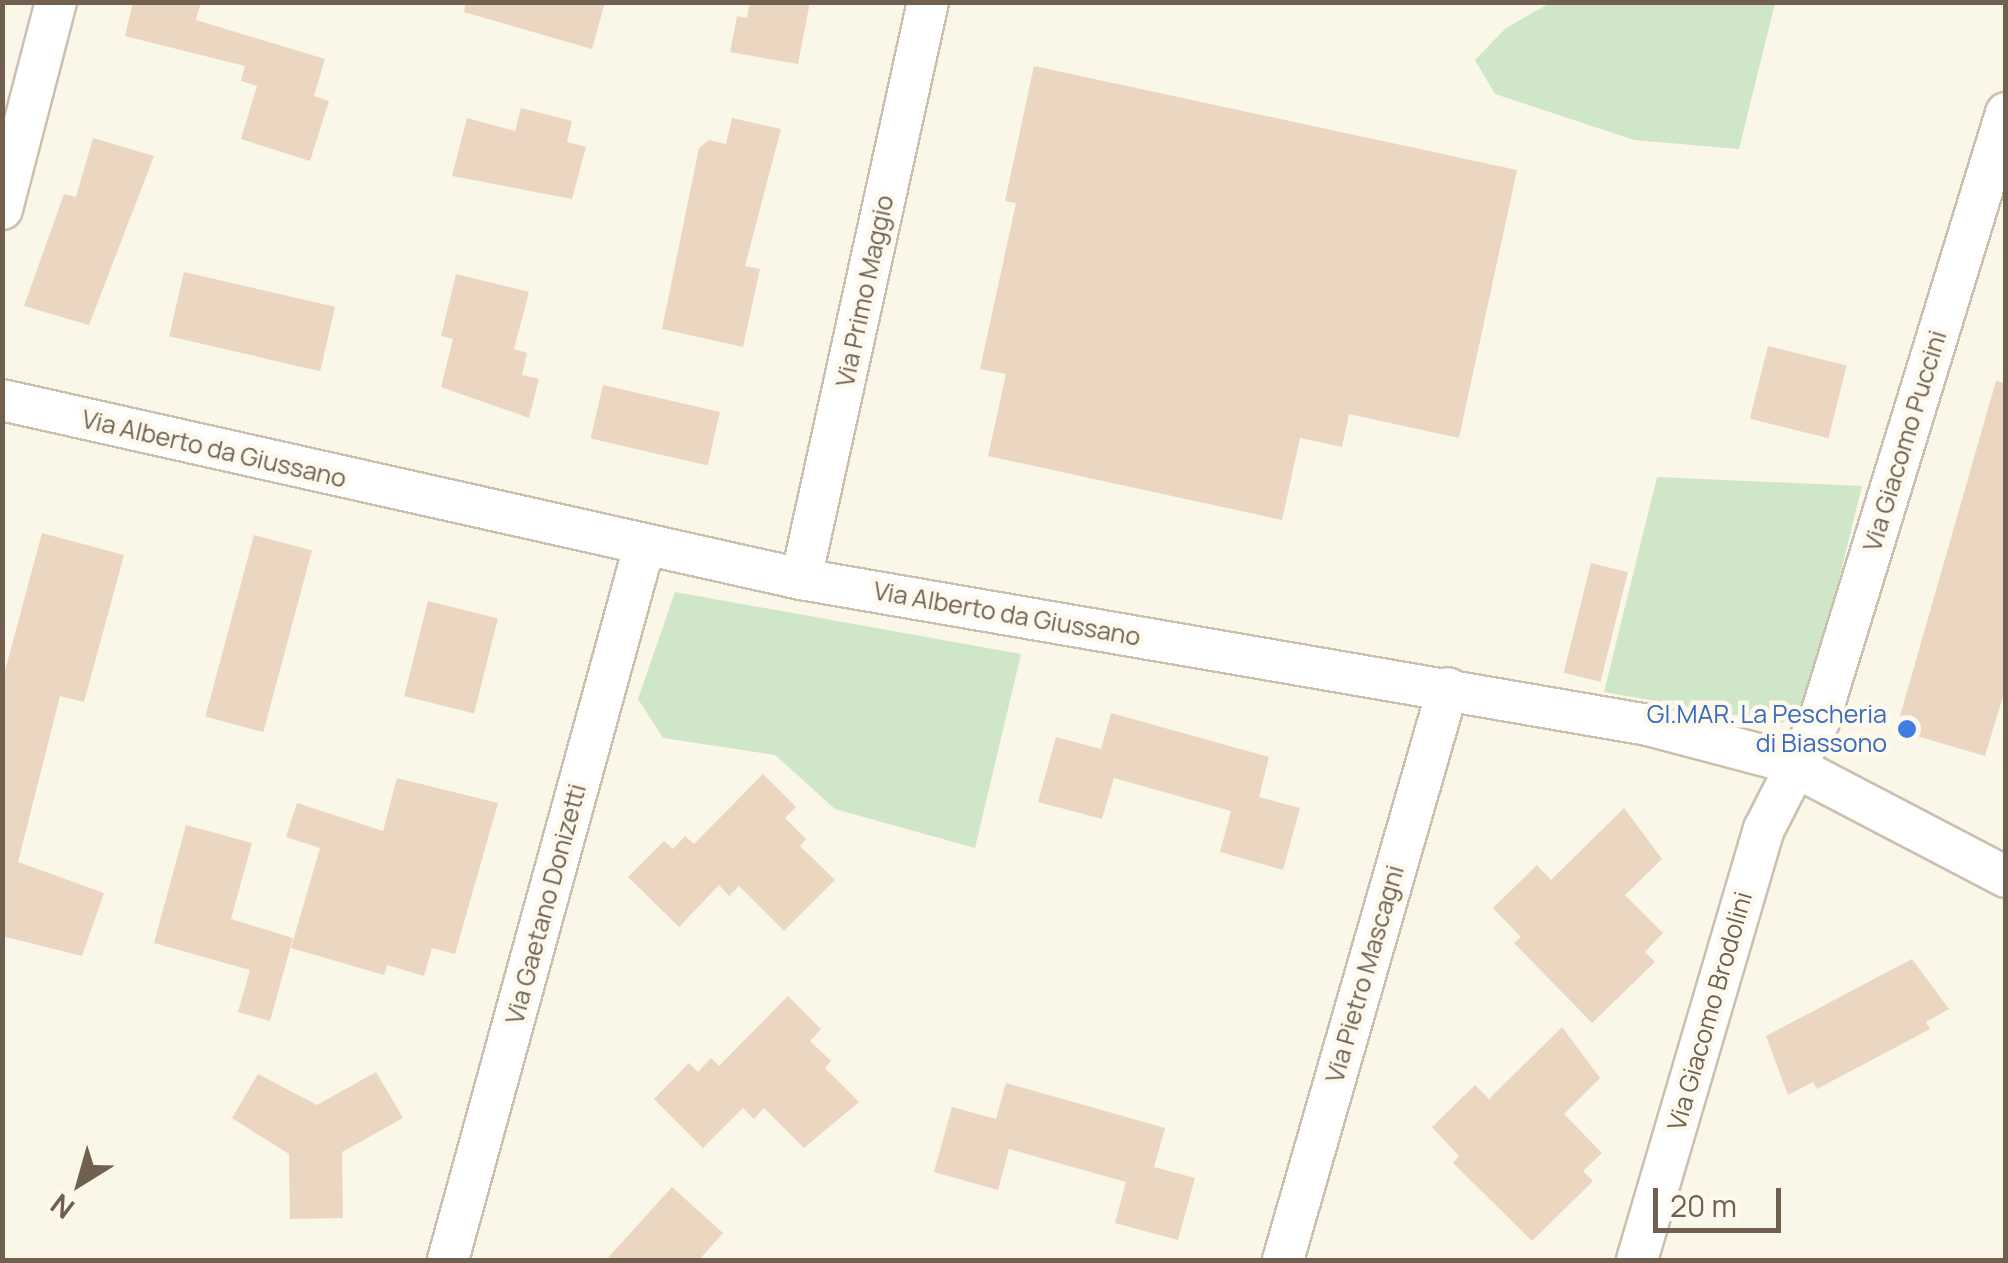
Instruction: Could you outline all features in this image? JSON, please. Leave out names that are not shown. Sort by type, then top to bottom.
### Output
[{"type":"street","points":[[2,210],[56,2]]},
{"type":"street","name":"Via Primo Maggio","points":[[802,579],[928,2]]},
{"type":"street","name":"Via Giacomo Puccini","points":[[1796,767],[1819,722],[2006,112]]},
{"type":"street","name":"Via Alberto da Giussano","points":[[2,400],[644,547],[802,579],[1648,725],[1796,767],[2001,865]]},
{"type":"street","name":"Via Gaetano Donizetti","points":[[448,1260],[644,547]]},
{"type":"street","name":"Via Pietro Mascagni","points":[[1283,1260],[1448,688]]},
{"type":"street","name":"Via Giacomo Brodolini","points":[[1637,1260],[1764,829],[1796,767]]},
{"type":"green space","points":[[1550,3],[1775,3],[1739,149],[1634,140],[1495,94],[1475,60],[1506,28]]},
{"type":"green space","points":[[1657,477],[1862,486],[1807,710],[1782,723],[1604,692]]},
{"type":"green space","points":[[675,592],[1021,654],[975,848],[835,809],[775,755],[663,738],[638,699]]},
{"type":"building","points":[[133,2],[201,2],[196,20],[325,59],[314,96],[329,101],[310,161],[241,139],[257,86],[241,81],[245,66],[125,36]]},
{"type":"building","points":[[466,2],[605,2],[592,49],[464,12]]},
{"type":"building","points":[[750,2],[810,2],[798,64],[730,52],[737,16],[747,18]]},
{"type":"building","points":[[1034,66],[1517,170],[1459,438],[1349,414],[1342,447],[1300,438],[1282,520],[988,456],[1006,374],[980,369],[1016,203],[1005,201]]},
{"type":"building","points":[[521,108],[572,121],[567,142],[586,147],[572,199],[452,176],[467,118],[515,131]]},
{"type":"building","points":[[732,118],[781,129],[745,266],[760,269],[743,347],[662,329],[699,148],[709,140],[726,144]]},
{"type":"building","points":[[93,138],[154,156],[89,325],[24,306],[64,194],[76,197]]},
{"type":"building","points":[[184,272],[335,307],[320,371],[169,336]]},
{"type":"building","points":[[456,274],[529,292],[514,349],[527,353],[522,375],[539,379],[529,418],[441,387],[453,339],[441,336]]},
{"type":"building","points":[[1768,346],[1847,366],[1828,438],[1750,419]]},
{"type":"building","points":[[1996,381],[2006,383],[2006,686],[1985,756],[1896,730]]},
{"type":"building","points":[[603,385],[720,412],[708,466],[591,439]]},
{"type":"building","points":[[42,533],[124,555],[84,702],[60,696],[18,862],[104,893],[82,956],[2,936],[2,682]]},
{"type":"building","points":[[254,535],[312,551],[263,732],[205,717]]},
{"type":"building","points":[[1591,563],[1628,572],[1601,682],[1564,673]]},
{"type":"building","points":[[428,601],[498,618],[474,714],[404,696]]},
{"type":"building","points":[[1111,713],[1269,757],[1259,797],[1300,808],[1283,870],[1220,852],[1231,811],[1114,778],[1102,819],[1038,802],[1056,737],[1101,749]]},
{"type":"building","points":[[763,774],[796,807],[785,818],[806,839],[800,846],[835,880],[784,931],[739,886],[729,896],[719,885],[679,927],[628,877],[664,841],[673,849],[685,836],[694,844]]},
{"type":"building","points":[[397,778],[498,803],[455,954],[432,948],[424,976],[387,965],[384,975],[291,948],[320,848],[286,837],[297,803],[383,831]]},
{"type":"building","points":[[1624,808],[1662,859],[1625,895],[1663,933],[1645,952],[1655,962],[1592,1023],[1514,943],[1521,937],[1493,908],[1537,865],[1551,880]]},
{"type":"building","points":[[186,825],[252,843],[231,919],[293,938],[270,1021],[238,1012],[250,970],[154,943]]},
{"type":"building","points":[[1912,959],[1949,1009],[1926,1022],[1930,1029],[1817,1089],[1813,1082],[1788,1095],[1766,1036]]},
{"type":"building","points":[[788,996],[821,1029],[810,1041],[831,1061],[825,1068],[859,1102],[804,1148],[764,1108],[754,1119],[743,1108],[703,1148],[654,1099],[689,1063],[698,1072],[711,1058],[719,1066]]},
{"type":"building","points":[[1562,1027],[1600,1078],[1564,1114],[1602,1153],[1583,1171],[1593,1181],[1532,1241],[1453,1163],[1459,1156],[1432,1127],[1475,1085],[1489,1099]]},
{"type":"building","points":[[376,1072],[403,1118],[342,1152],[343,1218],[290,1219],[289,1154],[232,1118],[258,1074],[317,1105]]},
{"type":"building","points":[[1006,1083],[1165,1128],[1154,1167],[1195,1178],[1178,1240],[1115,1223],[1126,1182],[1009,1149],[998,1190],[934,1172],[952,1107],[996,1119]]},
{"type":"building","points":[[672,1187],[723,1233],[699,1260],[606,1260]]},
{"type":"place","name":"GI.MAR. La Pescheria di Biassono","points":[[1907,729]]}]
